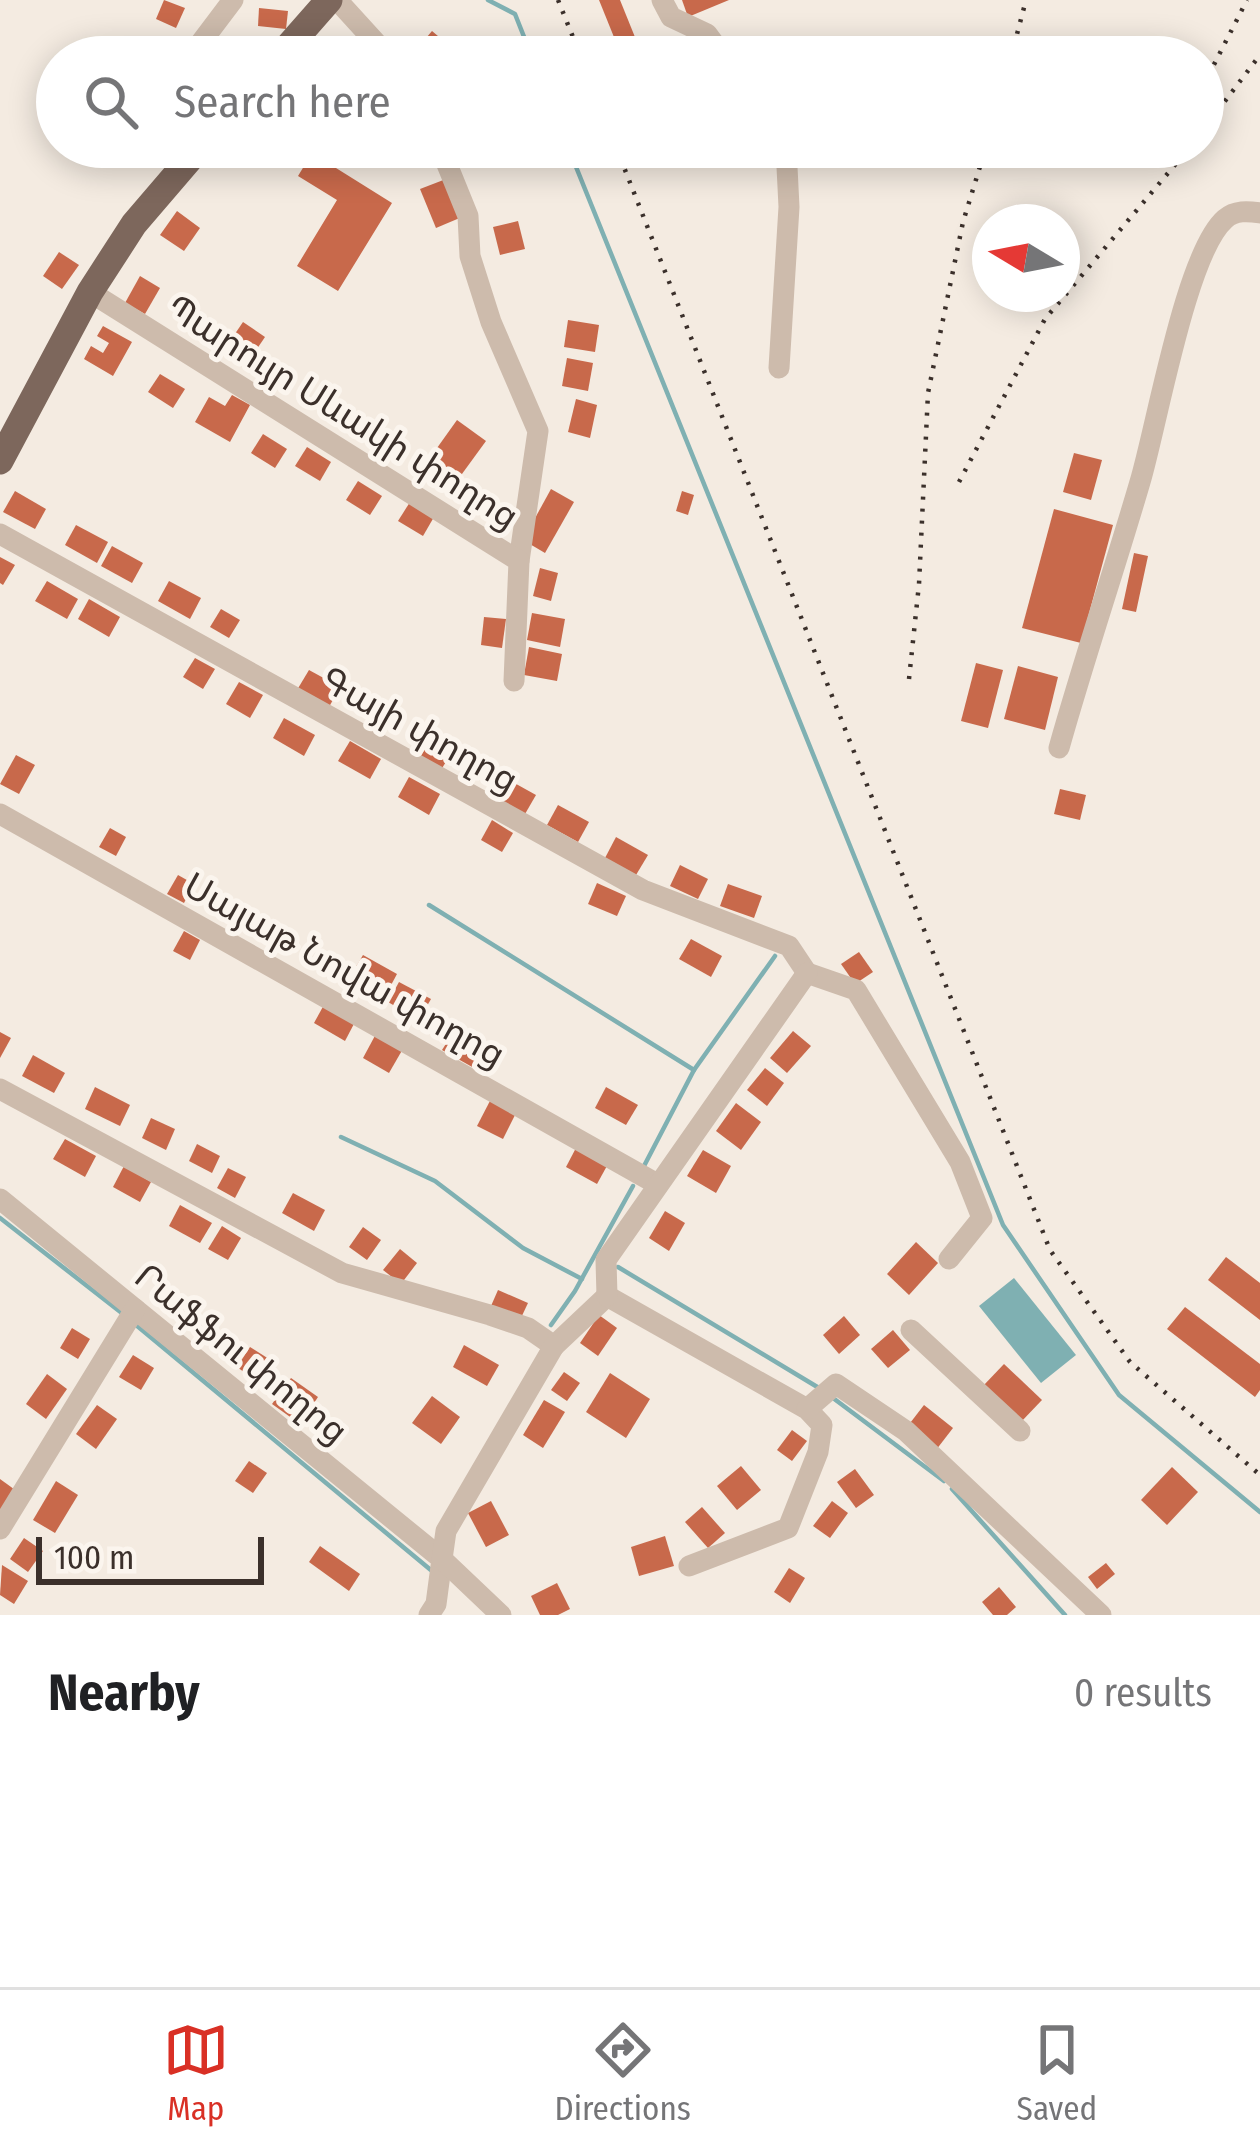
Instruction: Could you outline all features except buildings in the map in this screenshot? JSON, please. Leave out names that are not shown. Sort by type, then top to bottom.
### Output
[{"type":"main road","points":[[299,36],[333,0]]},
{"type":"main road","points":[[0,460],[90,292],[134,224],[182,168]]},
{"type":"street","points":[[206,36],[233,0]]},
{"type":"street","points":[[333,0],[368,36]]},
{"type":"street","points":[[662,0],[671,17],[708,36]]},
{"type":"street","points":[[449,168],[468,216],[470,256],[491,322],[538,431],[519,561]]},
{"type":"street","points":[[779,368],[787,168]]},
{"type":"street","points":[[1059,748],[1140,481],[1196,264],[1225,218],[1244,211],[1260,213]]},
{"type":"street","name":"Պարույր Սևակի փողոց","points":[[90,292],[519,561],[514,680]]},
{"type":"street","name":"Գայի փողոց","points":[[0,534],[643,890],[789,946],[807,973],[856,990],[960,1162],[982,1218],[949,1258]]},
{"type":"street","name":"Սայաթ Նովա փողոց","points":[[0,814],[657,1184]]},
{"type":"street","points":[[429,1615],[436,1604],[446,1531],[554,1346],[607,1296],[606,1261],[807,973]]},
{"type":"street","points":[[0,1089],[342,1274],[490,1315],[528,1328],[554,1346]]},
{"type":"street","name":"Րաֆֆու փողոց","points":[[0,1199],[131,1316],[442,1559],[501,1615]]},
{"type":"street","points":[[607,1296],[820,1398]]},
{"type":"street","points":[[0,1529],[131,1316]]},
{"type":"street","points":[[911,1330],[1020,1431]]},
{"type":"street","points":[[820,1398],[836,1384],[906,1431],[1101,1615]]},
{"type":"street","points":[[688,1566],[788,1528],[818,1452],[820,1398]]},
{"type":"water","points":[[1014,1278],[1076,1355],[1041,1383],[979,1306]]},
{"type":"waterway","points":[[488,0],[515,14],[524,36]]},
{"type":"waterway","points":[[576,168],[1003,1225],[1119,1395],[1260,1512]]},
{"type":"waterway","points":[[429,905],[694,1070]]},
{"type":"waterway","points":[[644,1166],[694,1070],[775,956]]},
{"type":"waterway","points":[[341,1137],[435,1181],[523,1248],[582,1279]]},
{"type":"waterway","points":[[551,1325],[633,1186]]},
{"type":"waterway","points":[[0,1218],[123,1314]]},
{"type":"waterway","points":[[618,1267],[819,1388]]},
{"type":"waterway","points":[[136,1325],[432,1571]]},
{"type":"waterway","points":[[833,1398],[944,1481]]},
{"type":"waterway","points":[[952,1489],[1065,1615]]},
{"type":"railway","points":[[558,0],[573,36]]},
{"type":"railway","points":[[1017,36],[1026,0]]},
{"type":"railway","points":[[1224,45],[1247,0]]},
{"type":"railway","points":[[1224,102],[1260,55]]},
{"type":"railway","points":[[624,168],[1050,1250],[1130,1362],[1260,1475]]},
{"type":"railway","points":[[909,679],[919,584],[928,393],[963,222],[980,168]]},
{"type":"railway","points":[[959,482],[1045,319],[1172,168]]}]
